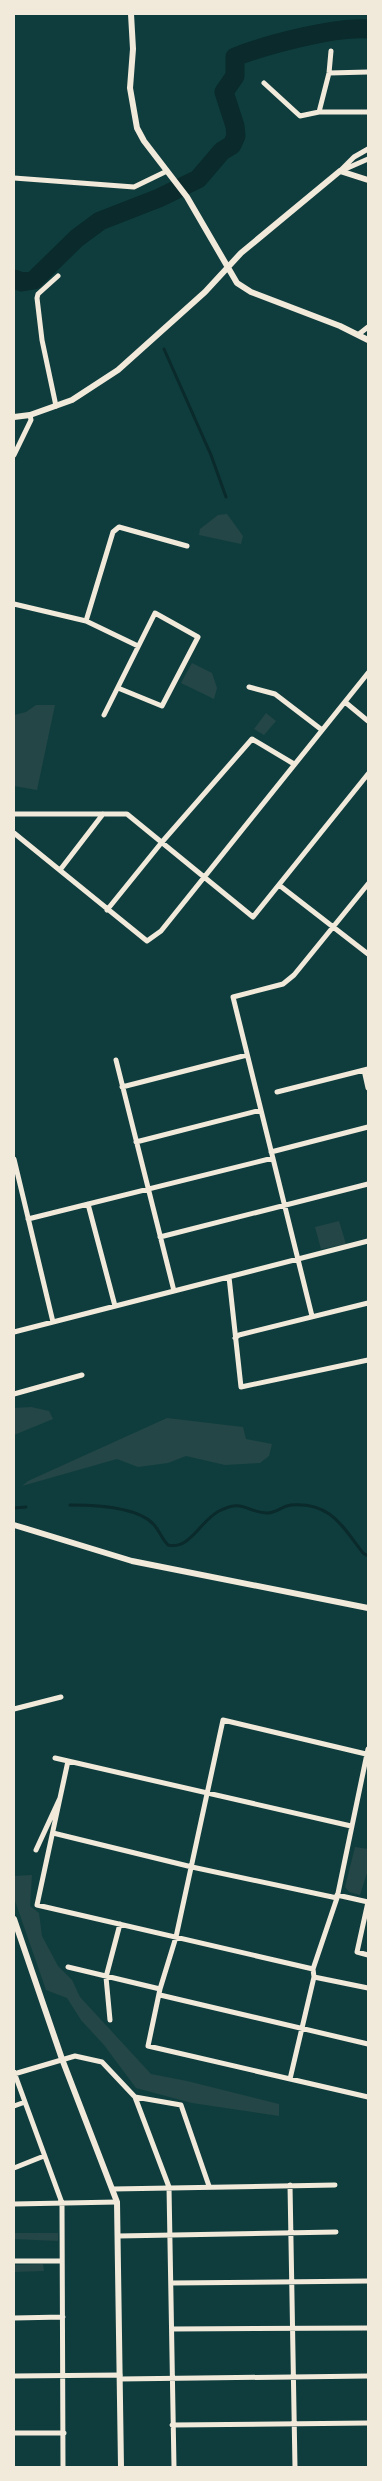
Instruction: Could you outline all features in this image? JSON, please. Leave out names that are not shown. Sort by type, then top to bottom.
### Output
[{"type":"street","points":[[131,14],[134,27],[130,88],[131,106],[137,128],[144,141],[188,197],[237,283],[251,292],[359,334],[368,340]]},
{"type":"street","points":[[319,112],[329,73],[331,51]]},
{"type":"street","points":[[329,73],[368,72]]},
{"type":"street","points":[[264,83],[300,116],[319,112],[368,112]]},
{"type":"street","points":[[14,417],[30,415],[56,406],[92,389],[118,370],[228,270],[241,254],[275,223],[340,171],[354,157],[368,149]]},
{"type":"street","points":[[340,171],[368,159]]},
{"type":"street","points":[[14,178],[134,187],[167,170]]},
{"type":"street","points":[[340,171],[368,180]]},
{"type":"street","points":[[56,406],[42,340],[37,298],[58,276]]},
{"type":"street","points":[[359,334],[368,326]]},
{"type":"street","points":[[14,454],[31,420],[30,415]]},
{"type":"street","points":[[86,622],[112,532],[119,527],[187,546]]},
{"type":"street","points":[[14,604],[86,622],[138,646]]},
{"type":"street","points":[[104,715],[155,613],[198,637],[162,706],[118,688]]},
{"type":"street","points":[[14,833],[147,941],[161,931],[203,876],[368,673]]},
{"type":"street","points":[[249,687],[274,694],[322,730]]},
{"type":"street","points":[[345,702],[368,721]]},
{"type":"street","points":[[107,910],[162,842],[252,739],[294,764]]},
{"type":"street","points":[[14,814],[127,814],[253,917],[368,774]]},
{"type":"street","points":[[60,870],[103,814]]},
{"type":"street","points":[[279,884],[368,954]]},
{"type":"street","points":[[312,1316],[233,997],[283,984],[294,975],[368,884]]},
{"type":"street","points":[[122,1086],[247,1055]]},
{"type":"street","points":[[116,1060],[174,1291]]},
{"type":"street","points":[[277,1092],[366,1070],[368,1088]]},
{"type":"street","points":[[136,1142],[261,1110]]},
{"type":"street","points":[[271,1152],[368,1127]]},
{"type":"street","points":[[28,1219],[272,1158]]},
{"type":"street","points":[[14,1159],[17,1185],[28,1219],[52,1322]]},
{"type":"street","points":[[160,1237],[368,1184]]},
{"type":"street","points":[[88,1204],[114,1306]]},
{"type":"street","points":[[14,1332],[368,1241]]},
{"type":"street","points":[[229,1277],[240,1387],[368,1360]]},
{"type":"street","points":[[235,1338],[239,1335],[368,1303]]},
{"type":"street","points":[[14,1394],[82,1375]]},
{"type":"street","points":[[14,1525],[132,1561],[368,1608]]},
{"type":"street","points":[[14,1709],[61,1696]]},
{"type":"street","points":[[290,2079],[314,1977],[313,1969],[337,1897],[367,1751],[223,1720],[176,1937],[160,1992],[148,2046],[290,2079],[368,2097]]},
{"type":"street","points":[[56,1758],[351,1826]]},
{"type":"street","points":[[68,1761],[38,1904],[313,1969]]},
{"type":"street","points":[[36,1850],[60,1798]]},
{"type":"street","points":[[53,1833],[192,1867],[368,1902],[357,1952],[368,1955]]},
{"type":"street","points":[[14,1919],[62,2058],[117,2202],[121,2467]]},
{"type":"street","points":[[110,2020],[106,1977],[120,1924]]},
{"type":"street","points":[[68,1967],[301,2029],[368,2044]]},
{"type":"street","points":[[314,1977],[368,1988]]},
{"type":"street","points":[[64,2467],[62,2203],[14,2073],[62,2058],[75,2056],[102,2062],[135,2097],[168,2187],[174,2467]]},
{"type":"street","points":[[135,2097],[181,2104],[209,2186]]},
{"type":"street","points":[[14,2106],[25,2102]]},
{"type":"street","points":[[14,2168],[44,2156]]},
{"type":"street","points":[[113,2189],[335,2184]]},
{"type":"street","points":[[290,2185],[294,2467]]},
{"type":"street","points":[[14,2204],[117,2202]]},
{"type":"street","points":[[118,2236],[336,2232]]},
{"type":"street","points":[[14,2261],[62,2261]]},
{"type":"street","points":[[170,2284],[368,2281]]},
{"type":"street","points":[[14,2318],[63,2318]]},
{"type":"street","points":[[172,2329],[368,2328]]},
{"type":"street","points":[[14,2376],[368,2376]]},
{"type":"street","points":[[172,2425],[368,2423]]},
{"type":"street","points":[[14,2433],[64,2433]]},
{"type":"shaded area","points":[[227,514],[243,536],[241,544],[199,535],[200,529],[218,515]]},
{"type":"shaded area","points":[[192,663],[212,673],[217,688],[214,699],[181,683]]},
{"type":"shaded area","points":[[36,705],[55,705],[37,790],[14,786],[14,715],[26,712]]},
{"type":"shaded area","points":[[266,713],[276,721],[264,735],[254,729]]},
{"type":"shaded area","points":[[339,1221],[346,1244],[321,1249],[315,1227]]},
{"type":"shaded area","points":[[31,1407],[49,1411],[53,1419],[14,1435],[14,1408]]},
{"type":"shaded area","points":[[167,1418],[243,1427],[246,1439],[272,1444],[269,1456],[260,1463],[225,1465],[186,1456],[168,1463],[138,1467],[117,1459],[22,1486],[28,1481]]},
{"type":"shaded area","points":[[355,1847],[368,1849],[368,1870],[360,1895],[349,1892],[345,1887]]},
{"type":"shaded area","points":[[32,1875],[30,1906],[39,1913],[42,1936],[58,1966],[72,1980],[80,1997],[151,2074],[279,2104],[279,2116],[192,2103],[136,2088],[104,2045],[81,2020],[67,1998],[46,1990],[14,1898],[14,1876]]},
{"type":"shaded area","points":[[14,2233],[58,2233],[58,2241],[14,2239]]},
{"type":"shaded area","points":[[43,2264],[44,2271],[14,2272],[14,2265]]},
{"type":"waterway","points":[[14,279],[22,282],[34,280],[77,238],[100,221],[159,198],[198,179],[222,151],[232,145],[236,136],[235,126],[224,92],[235,76],[235,57],[301,37],[338,30],[368,29]]},
{"type":"waterway","points":[[164,349],[211,455],[226,497]]},
{"type":"waterway","points":[[70,1505],[116,1508],[139,1514],[155,1526],[168,1545],[183,1543],[212,1516],[227,1508],[239,1506],[269,1513],[291,1505],[305,1505],[316,1507],[334,1518],[342,1525],[363,1553],[368,1556]]},
{"type":"waterway","points":[[14,1508],[26,1507]]}]
